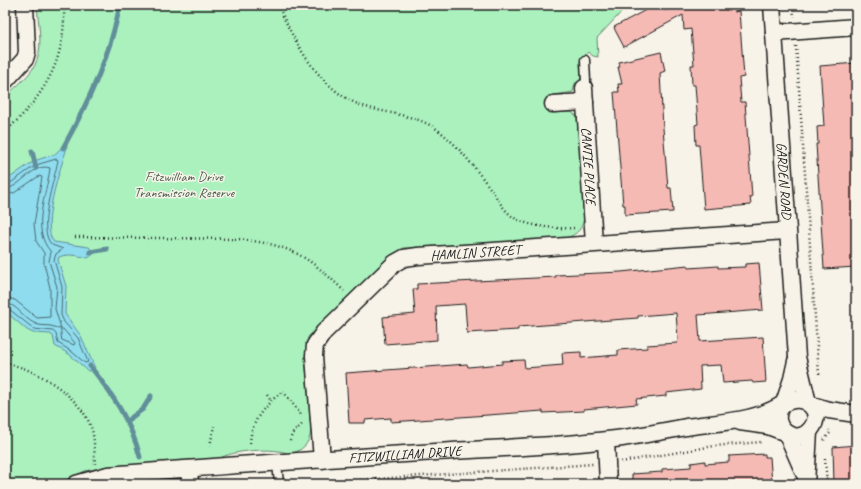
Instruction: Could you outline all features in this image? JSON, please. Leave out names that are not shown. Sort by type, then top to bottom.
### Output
[{"type":"street","points":[[5,81],[25,59],[27,52],[25,5]]},
{"type":"street","name":"GARDEN ROAD","points":[[772,5],[797,357],[808,404]]},
{"type":"street","points":[[774,33],[856,27]]},
{"type":"street","points":[[553,104],[584,95]]},
{"type":"street","name":"CANTIE PLACE","points":[[584,95],[594,243]]},
{"type":"street","name":"HAMLIN STREET","points":[[322,460],[314,356],[315,345],[324,332],[395,263],[404,258],[594,243],[787,231]]},
{"type":"street","name":"GARDEN ROAD","points":[[783,404],[792,379],[797,357]]},
{"type":"street","points":[[805,480],[786,433],[778,422],[779,410],[783,404],[793,399],[808,404],[853,414]]},
{"type":"street","name":"FITZWILLIAM DRIVE","points":[[76,484],[96,477],[124,473],[164,471],[189,477],[277,463],[606,441],[734,421],[783,404]]},
{"type":"street","points":[[805,480],[810,430],[815,419],[812,408],[808,404]]},
{"type":"street","points":[[786,433],[799,436],[828,422],[853,414]]},
{"type":"street","name":"FITZWILLIAM DRIVE","points":[[734,421],[768,426],[786,433]]},
{"type":"street","points":[[606,441],[608,484]]},
{"type":"lane","points":[[584,95],[586,82],[585,60]]},
{"type":"lane","points":[[277,463],[279,484]]},
{"type":"path","points":[[5,132],[34,102],[48,82],[57,63],[61,48],[64,5]]},
{"type":"path","points":[[278,5],[291,35],[301,52],[332,87],[355,103],[420,120],[438,130],[475,168],[511,215],[522,221],[543,226],[572,228],[593,227]]},
{"type":"path","points":[[793,5],[819,380]]},
{"type":"path","points":[[75,237],[238,239],[284,247],[304,256],[322,270],[355,302]]},
{"type":"path","points":[[5,362],[28,370],[48,380],[82,410],[92,428],[96,477]]},
{"type":"path","points":[[250,443],[254,423],[272,401],[283,391],[306,421],[292,434],[290,441]]},
{"type":"path","points":[[267,395],[272,401]]},
{"type":"path","points":[[824,441],[830,433],[828,422]]},
{"type":"path","points":[[210,446],[214,426]]},
{"type":"path","points":[[304,484],[607,463],[714,446],[764,442]]},
{"type":"path","points":[[807,450],[824,449],[827,484]]},
{"type":"green space","name":"Fitzwilliam Drive Transmission Reserve","points":[[37,5],[628,5],[597,38],[598,57],[593,56],[588,52],[580,61],[581,82],[575,83],[573,92],[548,96],[549,113],[571,112],[577,116],[584,216],[579,230],[574,235],[566,238],[404,248],[391,255],[308,337],[305,355],[311,430],[307,443],[301,449],[289,454],[283,452],[254,450],[233,453],[219,459],[110,466],[85,471],[57,484],[5,484],[5,97],[28,75],[37,60],[40,47],[40,33]]},
{"type":"green space","points":[[160,480],[173,484],[108,484]]},
{"type":"water","points":[[66,143],[67,148],[50,211],[50,235],[54,242],[89,247],[95,253],[88,258],[66,255],[59,257],[58,260],[66,286],[65,314],[81,336],[95,368],[91,371],[88,371],[69,354],[55,346],[53,336],[50,334],[33,333],[27,330],[5,311],[5,181],[34,161],[55,154]]},
{"type":"building","points":[[655,5],[661,5],[664,10],[734,5],[734,12],[739,11],[744,77],[739,78],[741,102],[745,102],[752,197],[750,197],[751,205],[704,209],[699,145],[696,145],[695,125],[698,124],[695,85],[692,85],[691,65],[694,65],[691,29],[684,30],[683,15],[624,47],[615,30],[614,27]]},
{"type":"building","points":[[661,52],[665,71],[660,73],[663,128],[668,188],[671,188],[673,212],[625,215],[614,92],[619,92],[618,84],[622,84],[618,67],[620,67],[619,62]]},
{"type":"building","points":[[856,63],[856,81],[854,81],[856,124],[856,267],[824,269],[816,144],[818,144],[817,127],[824,126],[820,66]]},
{"type":"building","points":[[759,263],[763,310],[698,315],[700,341],[763,337],[766,382],[753,383],[752,381],[723,383],[721,365],[700,366],[701,389],[666,393],[666,396],[636,399],[637,404],[584,409],[584,411],[543,413],[543,411],[391,422],[391,418],[365,420],[365,423],[349,423],[346,373],[467,364],[468,367],[502,364],[502,361],[524,360],[525,368],[563,365],[562,353],[581,352],[581,358],[618,355],[618,350],[647,348],[647,345],[677,343],[678,339],[676,313],[638,316],[638,318],[518,327],[518,330],[467,333],[465,304],[436,306],[437,340],[385,344],[383,317],[415,314],[413,289],[417,289],[417,284],[556,277],[556,275],[621,272],[688,265],[689,268],[718,266],[718,268],[745,267],[745,264]]},
{"type":"building","points":[[856,445],[856,484],[834,484],[833,447]]},
{"type":"building","points":[[765,454],[765,457],[770,457],[772,484],[632,484],[632,474],[662,472],[662,469],[691,467],[691,463],[705,461],[705,464],[729,462],[729,456]]},
{"type":"waterway","points":[[63,148],[97,79],[116,24],[120,5]]},
{"type":"waterway","points":[[32,151],[36,168]]},
{"type":"waterway","points":[[90,252],[107,249]]},
{"type":"waterway","points":[[90,366],[120,408],[136,444],[140,457]]},
{"type":"waterway","points":[[128,422],[143,409],[151,396]]}]
